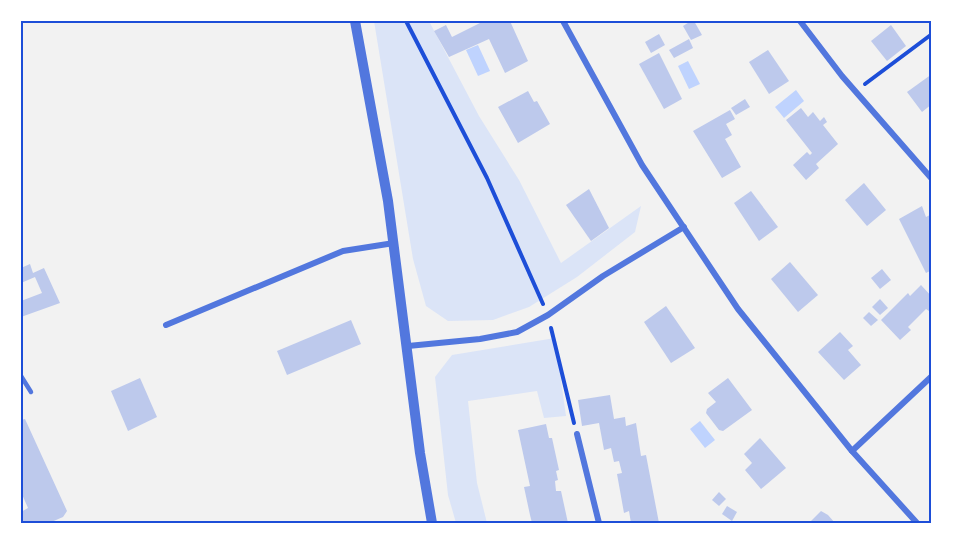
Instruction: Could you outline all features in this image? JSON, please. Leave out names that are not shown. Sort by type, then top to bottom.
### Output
[{"type":"street","points":[[355,21],[394,243],[420,453],[432,523]]},
{"type":"street","points":[[563,21],[642,165],[738,309],[852,451],[917,523]]},
{"type":"street","points":[[800,21],[855,91],[932,179]]},
{"type":"street","points":[[408,346],[480,339],[517,332],[548,315],[603,276],[684,227]]},
{"type":"street","points":[[166,325],[343,251],[394,243]]},
{"type":"street","points":[[852,451],[932,376]]},
{"type":"street","points":[[577,434],[600,523]]},
{"type":"lane","points":[[21,376],[30,392]]},
{"type":"path","points":[[406,21],[487,178],[548,315],[577,434]]},
{"type":"path","points":[[855,91],[932,34]]},
{"type":"shaded area","points":[[374,21],[429,21],[479,116],[519,180],[561,263],[641,206],[635,232],[577,277],[529,307],[493,320],[448,321],[426,306],[413,259]]},
{"type":"shaded area","points":[[555,338],[566,416],[544,418],[537,391],[468,401],[477,483],[487,523],[456,523],[448,495],[435,377],[452,355]]},
{"type":"water","points":[[478,45],[490,71],[478,76],[466,50]]},
{"type":"water","points":[[688,61],[700,84],[689,89],[678,66]]},
{"type":"water","points":[[796,90],[804,101],[784,118],[775,107]]},
{"type":"water","points":[[700,421],[715,440],[705,448],[690,429]]},
{"type":"building","points":[[484,21],[510,21],[528,61],[505,73],[489,39],[449,57],[434,31],[446,25],[452,37]]},
{"type":"building","points":[[694,21],[702,35],[691,40],[683,26]]},
{"type":"building","points":[[891,25],[906,46],[887,61],[871,41]]},
{"type":"building","points":[[659,34],[665,45],[651,53],[645,42]]},
{"type":"building","points":[[689,39],[693,48],[674,58],[669,50]]},
{"type":"building","points":[[768,50],[789,81],[769,94],[749,62]]},
{"type":"building","points":[[659,53],[682,99],[664,109],[639,64]]},
{"type":"building","points":[[932,74],[932,104],[922,112],[907,92]]},
{"type":"building","points":[[528,91],[534,102],[537,101],[550,124],[518,143],[498,107]]},
{"type":"building","points":[[745,99],[750,107],[736,115],[731,108]]},
{"type":"building","points":[[801,108],[808,117],[813,112],[820,121],[824,117],[827,122],[823,125],[838,144],[816,164],[819,168],[806,180],[793,165],[807,152],[810,155],[812,153],[786,120]]},
{"type":"building","points":[[730,110],[735,119],[726,124],[732,135],[725,139],[741,167],[722,178],[693,131]]},
{"type":"building","points":[[864,183],[886,210],[867,226],[845,200]]},
{"type":"building","points":[[589,189],[609,228],[591,241],[566,205]]},
{"type":"building","points":[[751,191],[778,227],[759,241],[734,203]]},
{"type":"building","points":[[922,206],[926,217],[930,215],[932,221],[932,270],[926,273],[899,219]]},
{"type":"building","points":[[790,262],[818,295],[798,312],[771,279]]},
{"type":"building","points":[[30,264],[33,273],[44,268],[60,303],[21,317],[21,301],[42,293],[35,277],[21,283],[21,268]]},
{"type":"building","points":[[882,269],[891,280],[880,289],[871,278]]},
{"type":"building","points":[[921,285],[932,297],[932,308],[929,311],[926,309],[908,327],[911,330],[900,340],[881,320],[908,293],[910,296]]},
{"type":"building","points":[[880,299],[888,308],[880,315],[872,307]]},
{"type":"building","points":[[666,306],[695,348],[671,363],[644,322]]},
{"type":"building","points":[[869,312],[878,320],[871,326],[863,318]]},
{"type":"building","points":[[351,320],[361,344],[287,375],[277,351]]},
{"type":"building","points":[[840,332],[853,346],[848,350],[861,365],[844,380],[818,352]]},
{"type":"building","points":[[140,378],[157,417],[128,431],[111,391]]},
{"type":"building","points":[[728,378],[752,410],[723,431],[719,430],[706,413],[707,409],[716,402],[708,393]]},
{"type":"building","points":[[610,395],[614,419],[625,417],[626,426],[636,423],[641,456],[646,455],[659,523],[631,523],[629,511],[624,513],[617,474],[622,473],[619,461],[614,462],[611,448],[604,450],[599,423],[582,426],[578,400]]},
{"type":"building","points":[[25,419],[67,511],[63,517],[49,523],[21,523],[21,512],[28,508],[21,492],[21,420]]},
{"type":"building","points":[[546,424],[549,438],[552,438],[559,470],[556,471],[558,480],[555,481],[556,491],[561,491],[568,523],[532,523],[530,515],[524,487],[530,486],[518,430]]},
{"type":"building","points":[[760,438],[786,468],[761,489],[745,470],[752,463],[744,454]]},
{"type":"building","points":[[719,492],[726,499],[719,506],[712,500]]},
{"type":"building","points":[[727,506],[737,512],[732,521],[722,514]]},
{"type":"building","points":[[821,511],[828,515],[835,523],[809,523]]}]
